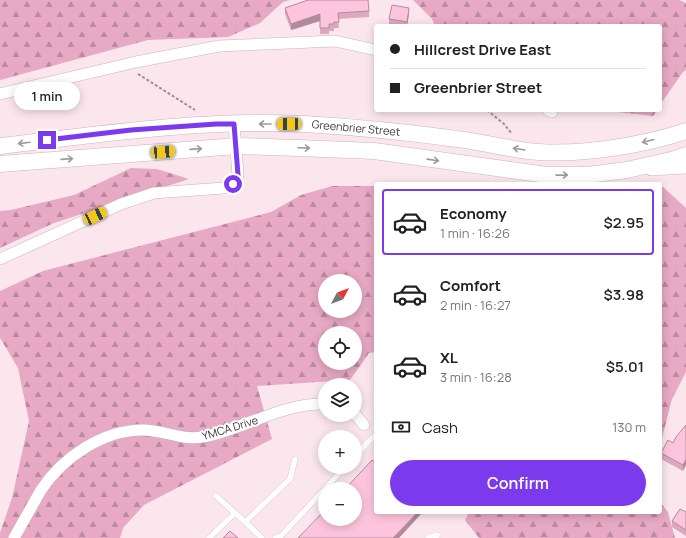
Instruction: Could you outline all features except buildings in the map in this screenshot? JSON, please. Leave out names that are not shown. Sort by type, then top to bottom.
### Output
[{"type":"main road","name":"Greenbrier Street","points":[[0,146],[125,131],[216,124],[303,124],[385,130],[461,139],[538,152],[567,152],[603,149],[635,144],[686,131]]},
{"type":"main road","name":"Greenbrier Street","points":[[0,164],[237,146],[374,152],[547,175],[588,175],[627,170],[686,155]]},
{"type":"street","points":[[0,94],[124,64],[219,46],[335,41],[374,50]]},
{"type":"street","points":[[0,259],[121,204],[142,196],[154,193],[224,188],[233,184],[238,175],[237,146],[234,124]]},
{"type":"street","points":[[606,172],[686,168]]},
{"type":"street","name":"YMCA Drive","points":[[14,538],[42,490],[51,478],[72,458],[98,441],[117,433],[134,430],[150,430],[186,438],[207,437],[282,411],[304,405],[318,404]]},
{"type":"lane","points":[[362,449],[373,437]]},
{"type":"lane","points":[[245,522],[290,479],[295,459]]},
{"type":"lane","points":[[275,538],[281,536],[339,474]]},
{"type":"lane","points":[[216,496],[262,538]]},
{"type":"lane","points":[[209,538],[235,513]]},
{"type":"lane","points":[[428,538],[438,535]]},
{"type":"path","points":[[124,64],[196,111]]},
{"type":"path","points":[[489,112],[504,124],[524,149]]},
{"type":"green space","points":[[0,0],[290,0],[283,2],[260,23],[228,37],[148,40],[0,80]]},
{"type":"green space","points":[[413,0],[679,0],[686,3],[686,70],[683,72],[662,102],[662,24],[434,24],[432,19]]},
{"type":"green space","points":[[618,112],[656,112],[653,116]]},
{"type":"green space","points":[[131,168],[157,169],[189,179],[54,223],[0,248],[0,211],[11,210],[74,195]]},
{"type":"green space","points":[[332,186],[374,186],[374,352],[369,353],[362,363],[362,326],[318,326],[318,370],[357,370],[351,378],[318,378],[318,382],[257,386],[272,439],[144,505],[123,528],[120,538],[0,538],[0,533],[12,498],[29,421],[18,368],[0,338],[0,291],[43,271],[271,212],[301,195]]},
{"type":"green space","points":[[662,187],[686,208],[686,372],[672,399],[662,438]]},
{"type":"green space","points":[[662,504],[668,512],[675,538],[479,538],[465,520],[468,514],[662,514]]},
{"type":"route","points":[[47,140],[131,130],[234,124],[237,146],[238,175],[233,184]]}]
